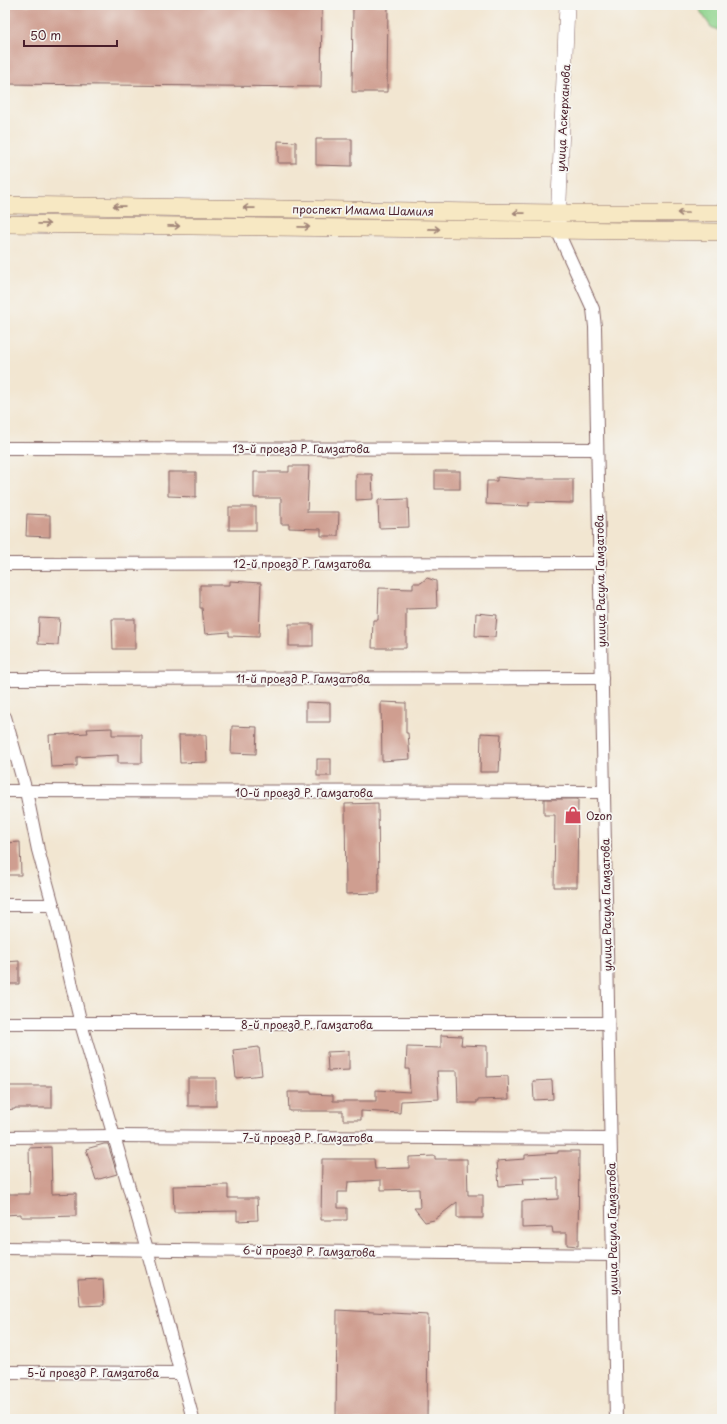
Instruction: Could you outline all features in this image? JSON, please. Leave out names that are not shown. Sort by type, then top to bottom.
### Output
[{"type":"main road","name":"проспект Имама Шамиля","points":[[5,205],[558,213],[722,213]]},
{"type":"main road","name":"проспект Имама Шамиля","points":[[5,224],[722,232]]},
{"type":"street","name":"улица Аскерханова","points":[[557,230],[566,5]]},
{"type":"street","name":"улица Расула Гамзатова","points":[[557,230],[593,309],[595,327],[616,1419]]},
{"type":"street","name":"13-й проезд Р. Гамзатова","points":[[5,448],[597,449]]},
{"type":"street","name":"12-й проезд Р. Гамзатова","points":[[5,564],[600,563]]},
{"type":"street","name":"11-й проезд Р. Гамзатова","points":[[5,679],[602,678]]},
{"type":"street","points":[[5,717],[26,791],[38,850],[54,905],[81,1024],[147,1249],[193,1419]]},
{"type":"street","name":"10-й проезд Р. Гамзатова","points":[[5,791],[604,792]]},
{"type":"street","points":[[5,905],[54,905]]},
{"type":"street","name":"8-й проезд Р. Гамзатова","points":[[5,1024],[608,1023]]},
{"type":"street","name":"7-й проезд Р. Гамзатова","points":[[5,1137],[114,1136],[610,1139]]},
{"type":"street","name":"6-й проезд Р. Гамзатова","points":[[5,1248],[613,1255]]},
{"type":"street","name":"5-й проезд Р. Гамзатова","points":[[5,1372],[180,1372]]},
{"type":"green space","points":[[696,5],[722,5],[722,32],[711,27]]},
{"type":"building","points":[[5,5],[322,5],[321,87],[5,84]]},
{"type":"building","points":[[353,5],[388,5],[387,92],[352,92]]},
{"type":"building","points":[[316,139],[352,139],[352,166],[316,165]]},
{"type":"building","points":[[278,141],[296,142],[296,163],[278,163]]},
{"type":"building","points":[[289,466],[309,466],[307,512],[339,512],[338,536],[321,536],[321,529],[289,528],[289,524],[281,524],[281,498],[254,498],[254,472],[289,472]]},
{"type":"building","points":[[435,471],[460,471],[460,489],[435,489]]},
{"type":"building","points":[[168,472],[196,472],[196,497],[168,496]]},
{"type":"building","points":[[356,474],[372,474],[373,499],[356,500]]},
{"type":"building","points":[[497,477],[522,479],[573,479],[573,503],[529,502],[529,506],[486,504],[487,481],[497,481]]},
{"type":"building","points":[[408,499],[409,527],[379,528],[378,500]]},
{"type":"building","points":[[229,507],[256,507],[256,530],[229,530]]},
{"type":"building","points":[[27,514],[50,515],[50,537],[26,536]]},
{"type":"building","points":[[427,578],[436,581],[437,608],[406,609],[406,648],[372,648],[373,620],[378,620],[379,588],[413,589],[413,583],[421,583]]},
{"type":"building","points":[[230,581],[261,583],[259,637],[229,636],[229,632],[205,634],[202,608],[200,608],[200,585],[230,585]]},
{"type":"building","points":[[476,613],[497,615],[495,637],[475,636]]},
{"type":"building","points":[[39,618],[60,619],[58,645],[38,644]]},
{"type":"building","points":[[112,619],[135,619],[135,649],[113,649]]},
{"type":"building","points":[[289,624],[313,624],[313,646],[289,646]]},
{"type":"building","points":[[306,702],[330,703],[330,722],[306,722]]},
{"type":"building","points":[[381,702],[406,703],[406,733],[408,733],[410,759],[382,761]]},
{"type":"building","points":[[232,726],[257,727],[256,754],[231,753]]},
{"type":"building","points":[[112,728],[112,735],[142,735],[142,763],[118,763],[118,755],[77,757],[77,766],[51,767],[49,735],[88,733],[87,729]]},
{"type":"building","points":[[481,733],[501,734],[499,772],[480,772]]},
{"type":"building","points":[[179,735],[206,735],[207,762],[180,763]]},
{"type":"building","points":[[317,759],[331,759],[331,776],[317,776]]},
{"type":"building","points":[[544,799],[578,799],[577,887],[554,887],[555,815],[544,815]]},
{"type":"building","points":[[378,803],[379,893],[346,894],[345,804]]},
{"type":"building","points":[[20,842],[21,875],[5,875],[5,843]]},
{"type":"building","points":[[19,961],[19,984],[5,984],[5,962]]},
{"type":"building","points":[[441,1035],[462,1036],[461,1045],[487,1046],[487,1077],[508,1076],[509,1099],[477,1100],[477,1103],[458,1103],[457,1071],[437,1071],[439,1099],[401,1101],[400,1113],[361,1111],[361,1120],[343,1120],[343,1111],[289,1111],[288,1092],[311,1092],[311,1094],[333,1095],[333,1101],[376,1101],[376,1090],[410,1092],[409,1069],[406,1069],[407,1047],[441,1048]]},
{"type":"building","points":[[259,1047],[262,1075],[236,1078],[233,1050]]},
{"type":"building","points":[[349,1051],[349,1070],[328,1071],[327,1052]]},
{"type":"building","points":[[188,1078],[216,1078],[216,1106],[188,1106]]},
{"type":"building","points":[[552,1080],[553,1099],[534,1100],[533,1081]]},
{"type":"building","points":[[5,1086],[52,1086],[52,1108],[15,1108],[5,1110]]},
{"type":"building","points":[[108,1144],[117,1174],[96,1180],[86,1149]]},
{"type":"building","points":[[51,1147],[52,1194],[76,1193],[76,1216],[21,1217],[21,1214],[5,1215],[5,1194],[30,1194],[29,1148]]},
{"type":"building","points":[[558,1151],[579,1151],[578,1246],[567,1245],[567,1233],[553,1233],[552,1227],[522,1228],[522,1201],[558,1199],[558,1178],[523,1179],[524,1184],[499,1186],[497,1161],[525,1159],[525,1155],[558,1153]]},
{"type":"building","points":[[435,1156],[435,1159],[467,1159],[468,1195],[483,1195],[483,1218],[457,1218],[457,1202],[434,1220],[425,1222],[414,1208],[420,1208],[419,1189],[381,1190],[381,1180],[348,1182],[347,1192],[338,1192],[338,1208],[347,1208],[347,1220],[321,1220],[322,1159],[374,1159],[375,1169],[409,1168],[409,1157]]},
{"type":"building","points":[[228,1185],[228,1198],[257,1198],[258,1220],[237,1221],[237,1211],[174,1212],[173,1186]]},
{"type":"building","points":[[103,1279],[104,1305],[80,1306],[78,1280]]},
{"type":"building","points":[[337,1310],[428,1315],[427,1419],[336,1419]]},
{"type":"place","name":"Ozon","points":[[573,815]]}]
